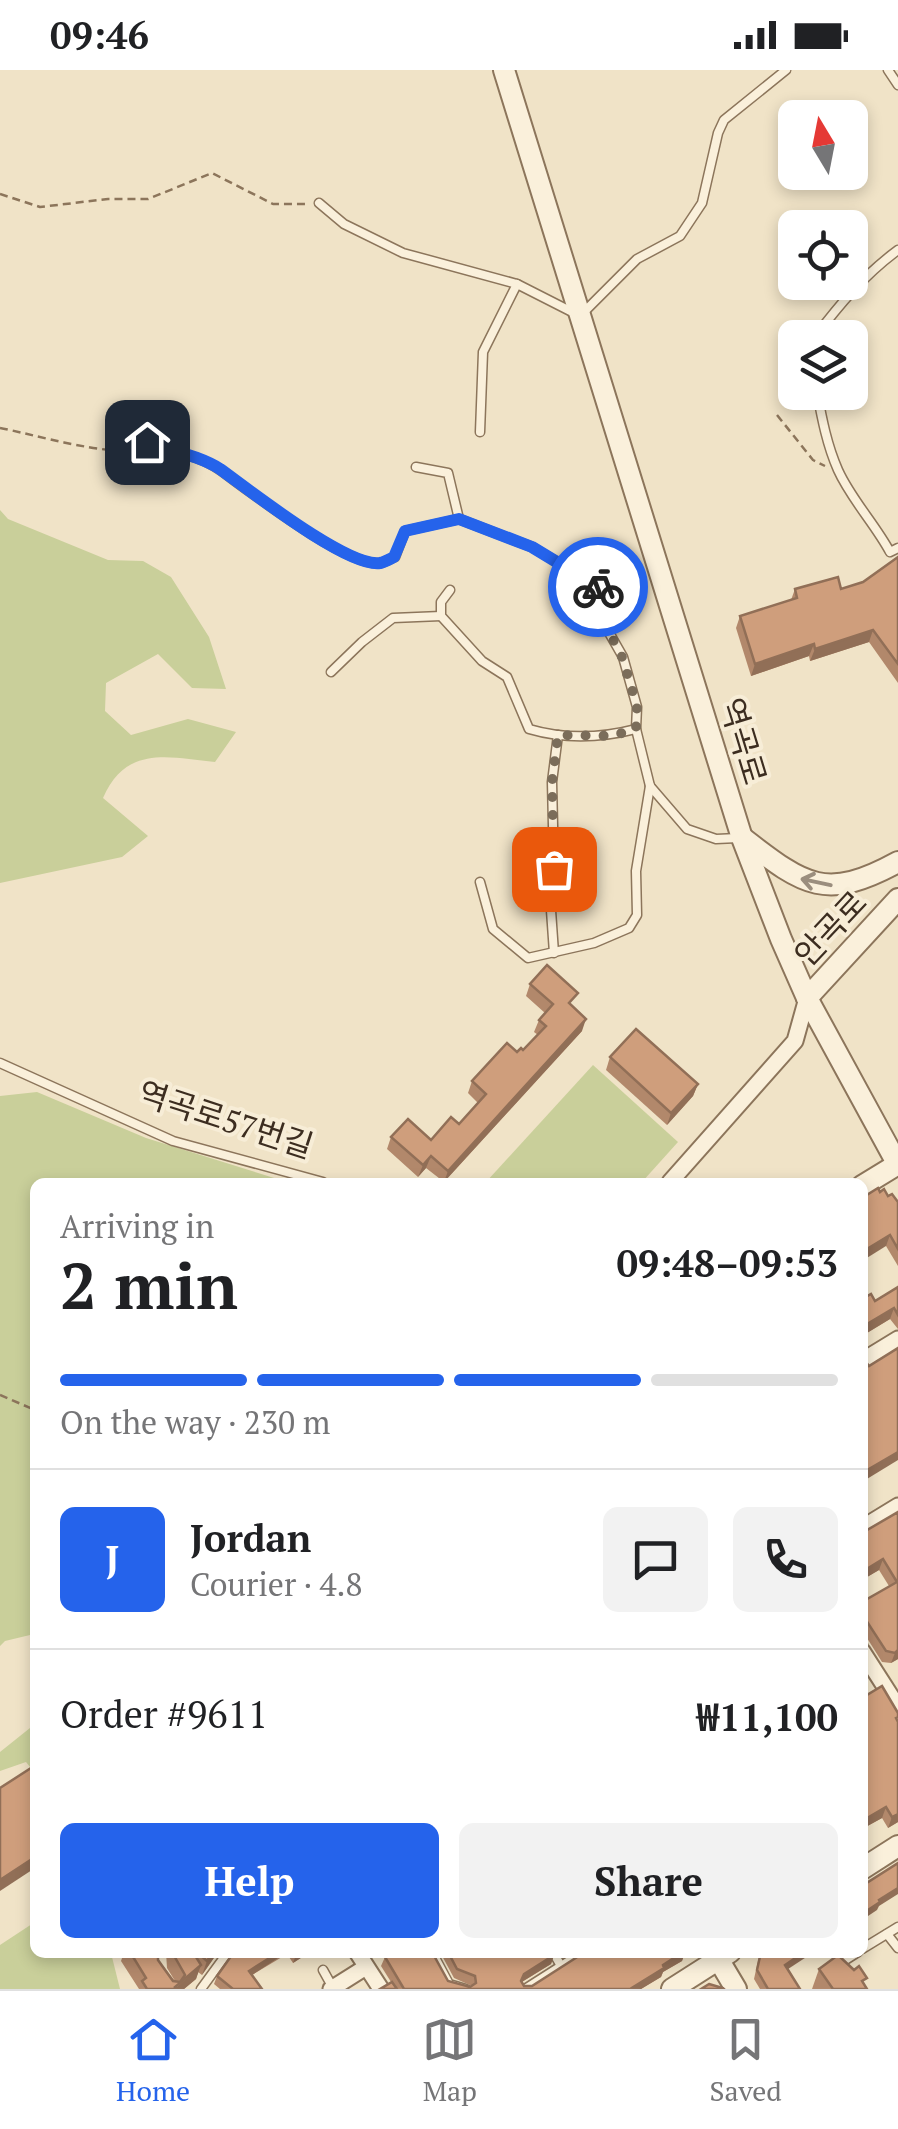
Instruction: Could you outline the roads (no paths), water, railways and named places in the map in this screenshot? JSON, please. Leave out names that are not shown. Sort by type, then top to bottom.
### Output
[{"type":"street","name":"역곡로","points":[[504,70],[742,838],[807,998],[898,1164]]},
{"type":"street","points":[[742,838],[788,873],[826,886],[854,883],[898,862]]},
{"type":"street","name":"안곡로","points":[[807,998],[898,899]]},
{"type":"street","points":[[674,1178],[796,1041],[807,998]]},
{"type":"street","points":[[868,1182],[898,1164]]},
{"type":"street","points":[[868,1357],[898,1339]]},
{"type":"street","points":[[868,1523],[898,1506]]},
{"type":"street","points":[[868,1659],[898,1707]]},
{"type":"street","points":[[881,1680],[898,1670]]},
{"type":"street","points":[[868,1865],[898,1846]]},
{"type":"street","points":[[332,1988],[364,1958]]},
{"type":"street","points":[[365,1958],[380,1989]]},
{"type":"street","points":[[672,1989],[716,1958]]},
{"type":"street","points":[[721,1958],[736,1989]]},
{"type":"lane","points":[[319,204],[344,224],[403,252],[517,284],[580,316],[637,259],[680,236],[702,203],[724,120],[786,70]]},
{"type":"lane","points":[[888,70],[898,86]]},
{"type":"lane","points":[[827,320],[848,292],[898,250]]},
{"type":"lane","points":[[480,432],[483,352],[517,284]]},
{"type":"lane","points":[[821,410],[840,474],[890,552],[898,548]]},
{"type":"lane","points":[[147,442],[217,467],[240,488],[288,518],[368,561],[379,563],[394,557],[405,531],[459,519],[532,547],[602,590],[607,628],[622,657],[637,706],[636,729],[650,786],[636,870],[637,915],[629,928],[594,944],[528,958],[493,929],[480,882]]},
{"type":"lane","points":[[416,467],[448,473],[459,519]]},
{"type":"lane","points":[[450,590],[441,602],[440,616],[482,660],[507,676],[529,729],[558,735],[612,736],[636,729]]},
{"type":"lane","points":[[331,672],[394,618],[440,616]]},
{"type":"lane","points":[[554,953],[550,896],[554,869],[552,782],[558,735]]},
{"type":"lane","points":[[650,786],[686,830],[716,840],[742,838]]},
{"type":"lane","name":"역곡로57번길","points":[[0,1064],[173,1141],[309,1178]]},
{"type":"lane","points":[[868,1946],[898,1927]]},
{"type":"lane","points":[[887,1934],[898,1948]]},
{"type":"lane","points":[[202,1989],[224,1958]]},
{"type":"lane","points":[[435,1958],[450,1984],[466,1989]]},
{"type":"lane","points":[[556,1958],[561,1966]]},
{"type":"lane","points":[[525,1989],[574,1958]]},
{"type":"lane","points":[[842,1978],[834,1967],[849,1958]]},
{"type":"lane","points":[[323,1970],[332,1988]]}]
